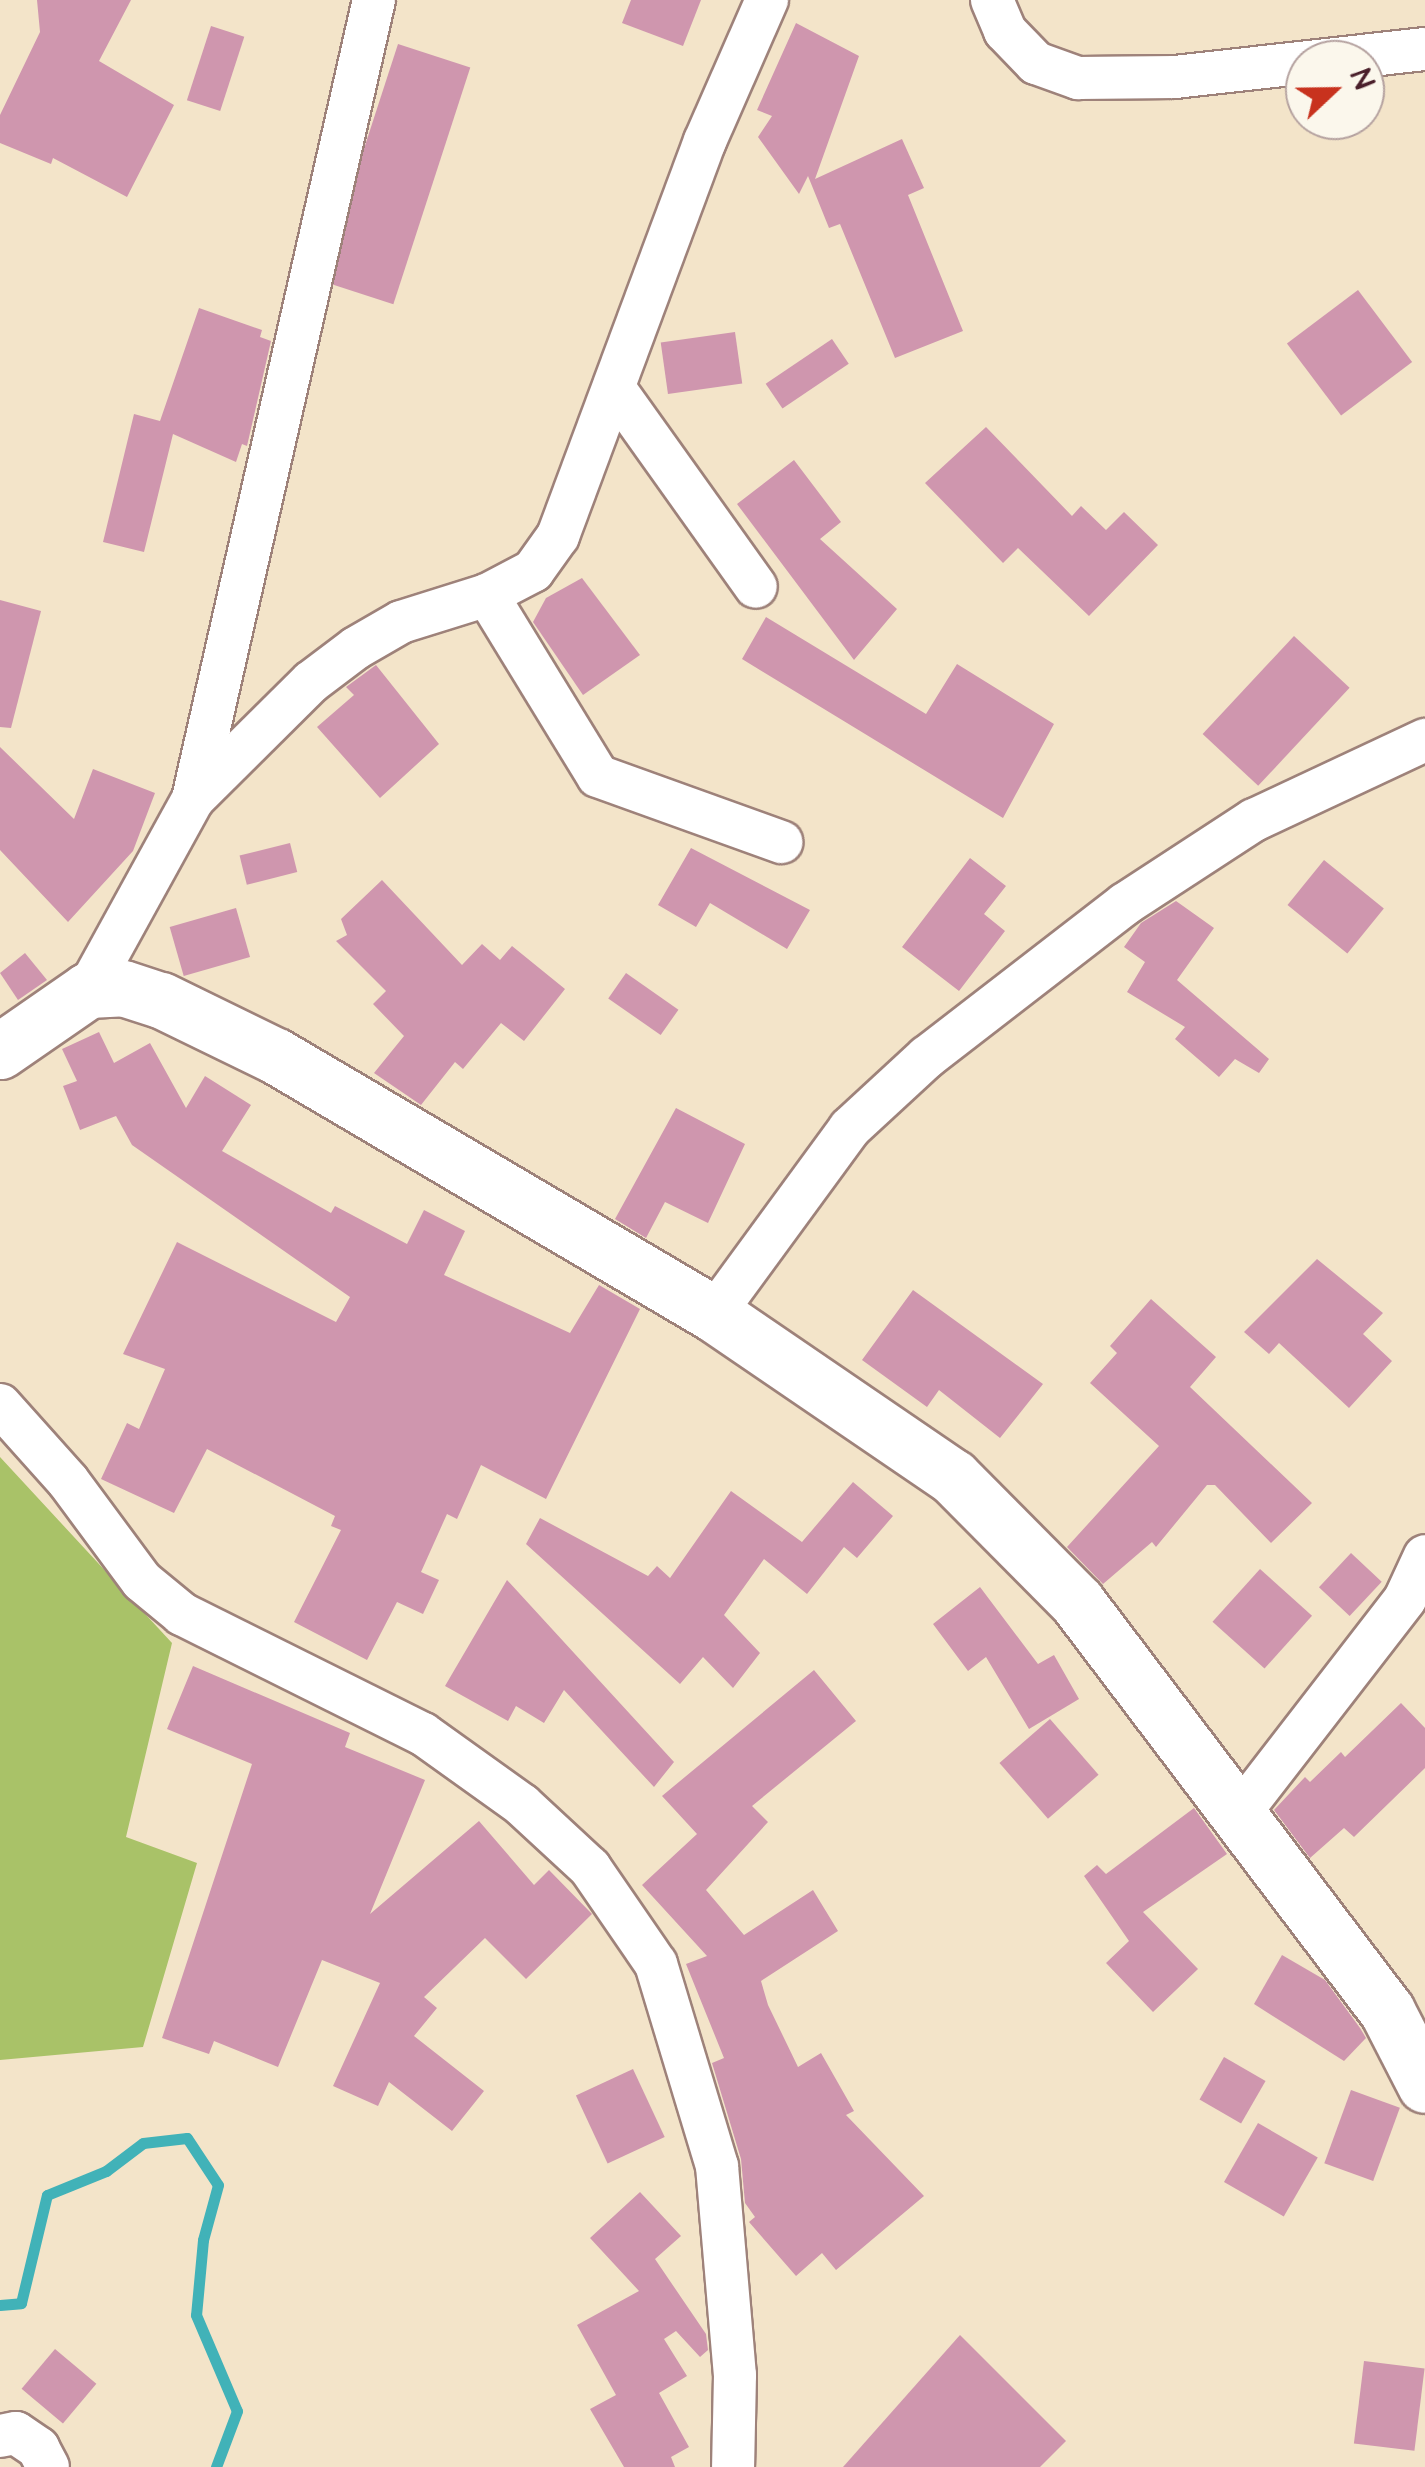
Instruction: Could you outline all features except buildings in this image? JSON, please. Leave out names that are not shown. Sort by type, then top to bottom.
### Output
[{"type":"street","points":[[0,1051],[88,990],[193,799],[374,0]]},
{"type":"street","points":[[193,799],[311,682],[356,648],[401,622],[487,594],[533,571],[558,536],[705,141],[766,0]]},
{"type":"street","points":[[992,0],[1005,32],[1036,63],[1078,78],[1175,78],[1425,49]]},
{"type":"street","points":[[614,388],[756,587]]},
{"type":"street","points":[[487,594],[598,776],[781,842]]},
{"type":"street","points":[[714,1314],[850,1128],[926,1058],[1125,904],[1254,820],[1425,740]]},
{"type":"street","points":[[88,990],[123,988],[161,1000],[276,1056],[714,1314],[953,1477],[1077,1602],[1387,2010],[1425,2084]]},
{"type":"street","points":[[0,1405],[68,1481],[142,1581],[182,1614],[423,1734],[522,1805],[590,1868],[656,1964],[718,2166],[735,2375],[733,2467]]},
{"type":"street","points":[[1238,1814],[1404,1599],[1425,1556]]},
{"type":"street","points":[[0,2436],[16,2433],[38,2448],[48,2467]]},
{"type":"green space","points":[[0,1457],[172,1643],[126,1837],[197,1863],[143,2047],[0,2060]]},
{"type":"waterway","points":[[0,2305],[21,2303],[47,2195],[106,2171],[143,2143],[187,2138],[218,2185],[203,2240],[196,2315],[237,2411],[216,2467]]}]
